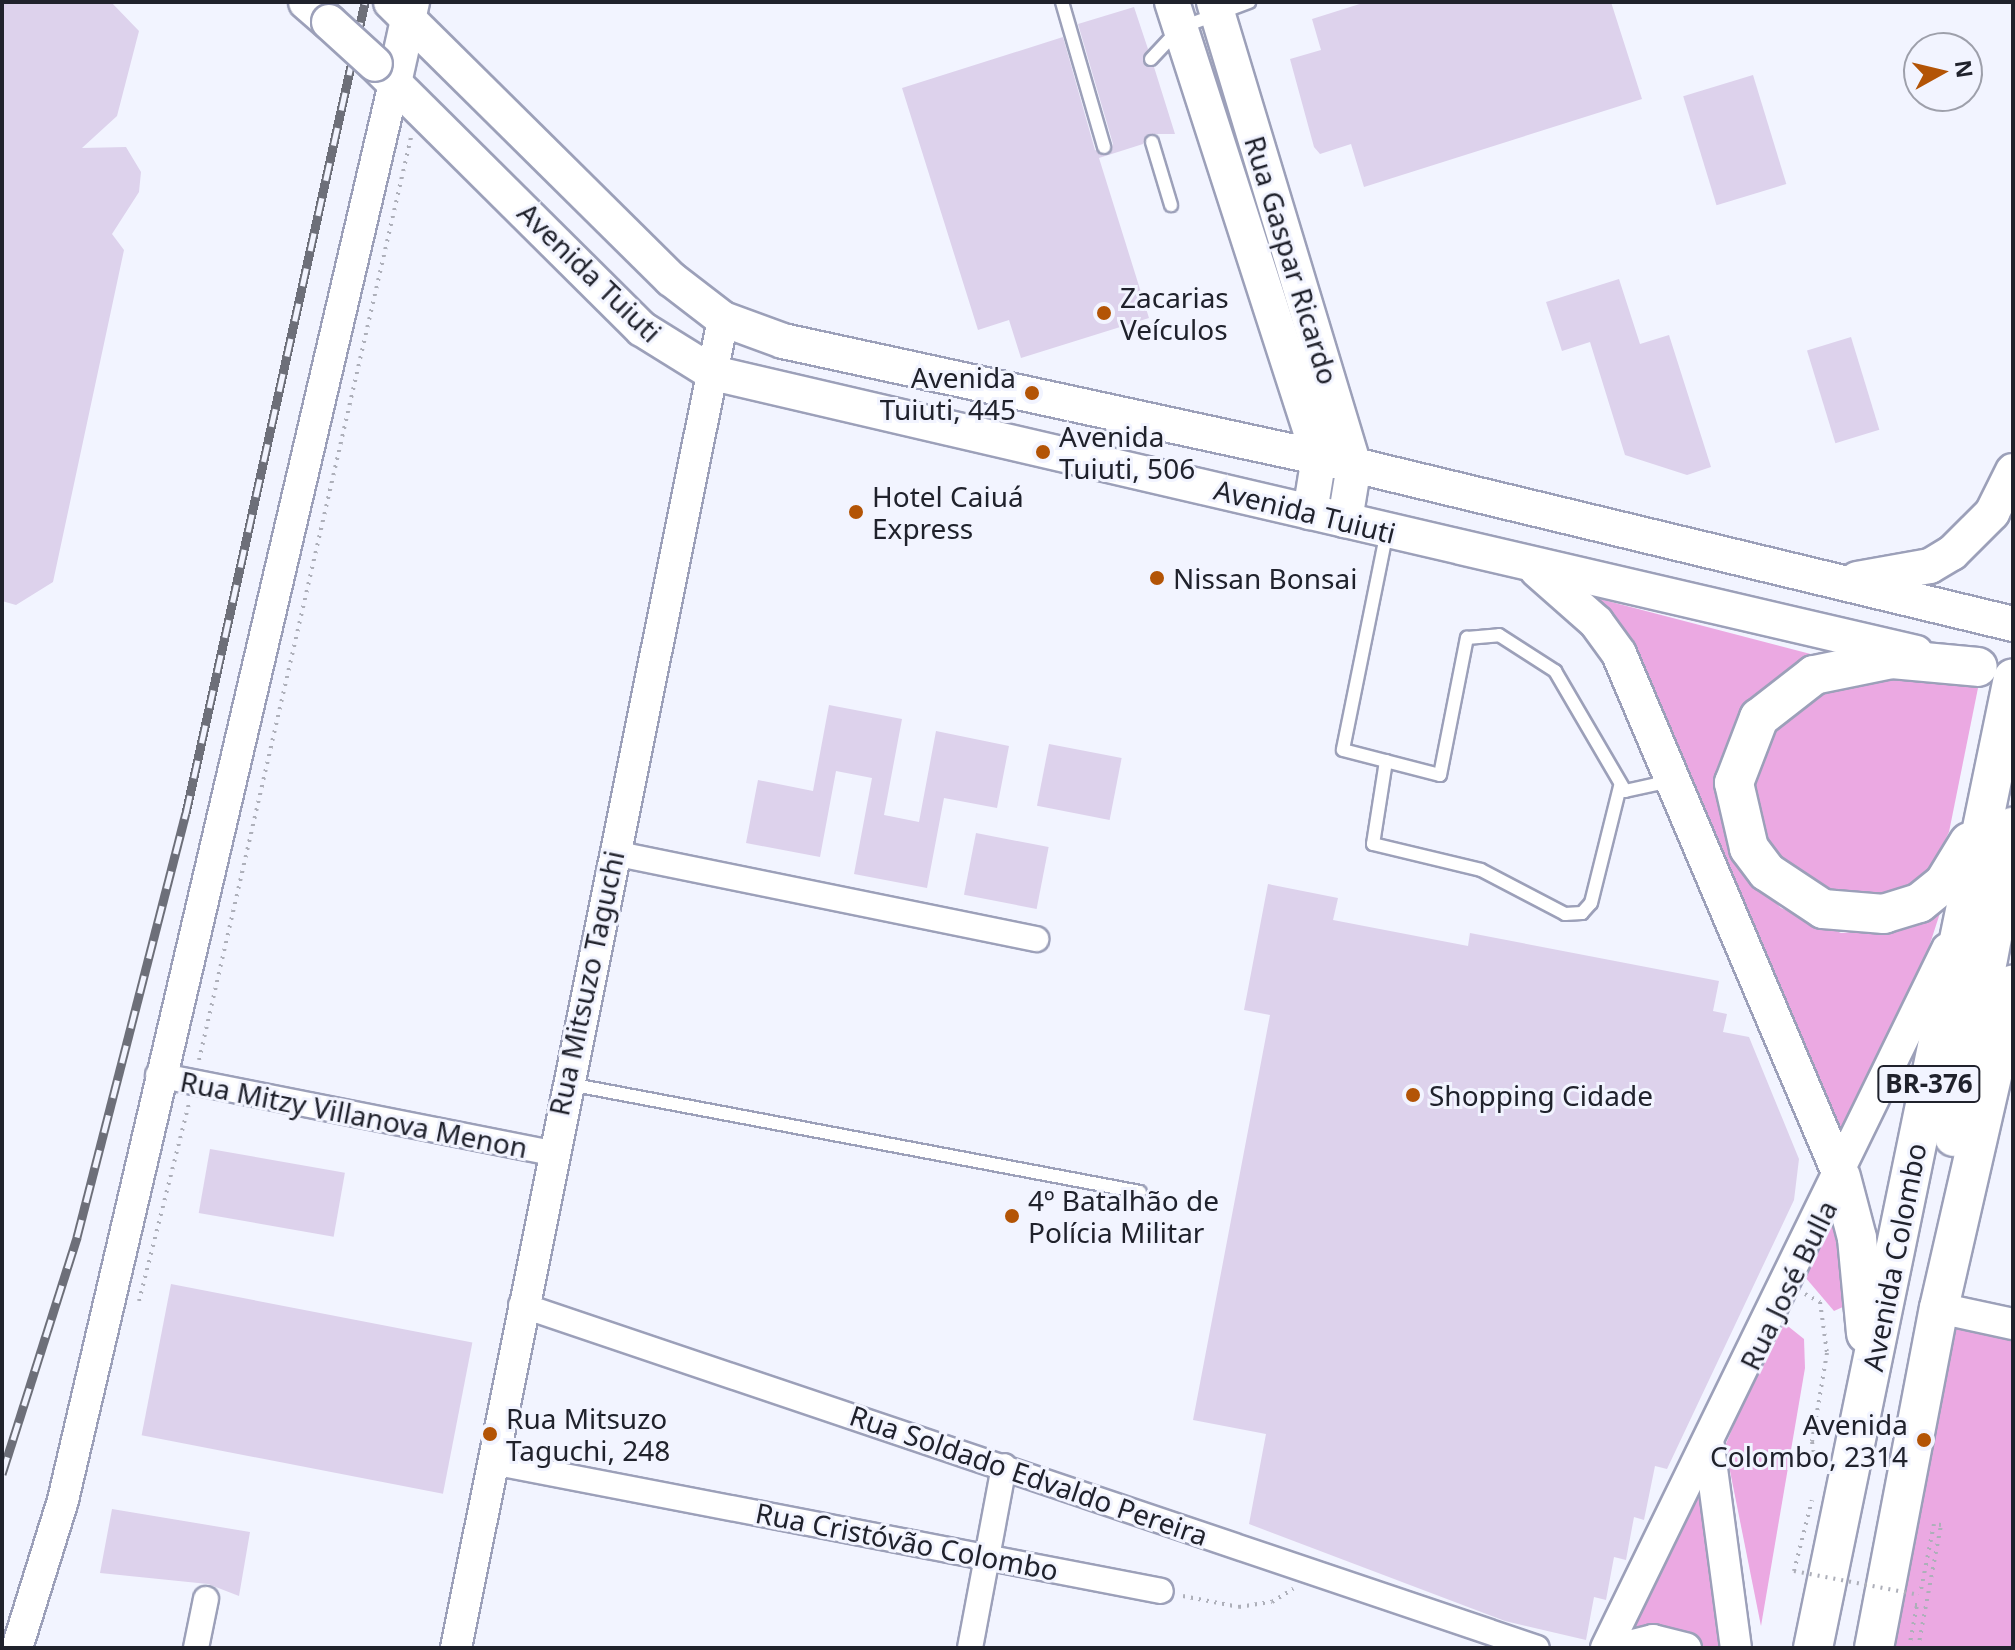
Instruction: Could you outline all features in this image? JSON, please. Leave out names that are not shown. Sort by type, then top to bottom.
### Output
[{"type":"main road","points":[[384,73],[401,6]]},
{"type":"main road","name":"Avenida Tuiuti","points":[[401,6],[671,279],[723,319],[783,341],[1354,465],[2013,624]]},
{"type":"main road","name":"Rua Gaspar Ricardo","points":[[1216,7],[1312,380],[1319,457],[1310,512]]},
{"type":"main road","name":"Avenida Tuiuti","points":[[314,8],[384,73],[642,329],[713,373],[2001,674]]},
{"type":"main road","name":"Rua Gaspar Ricardo","points":[[1176,15],[1312,380],[1354,465],[1345,520]]},
{"type":"main road","points":[[529,215],[560,170]]},
{"type":"main road","points":[[1834,581],[1892,576],[1952,553],[1992,513],[2013,471]]},
{"type":"main road","points":[[1530,565],[1596,622],[1619,654],[1841,1177],[1857,1238],[1870,1377]]},
{"type":"main road","points":[[1988,791],[1962,860],[1944,883],[1919,903],[1852,914],[1823,909],[1767,872],[1738,819],[1734,783],[1759,718],[1814,675],[1892,659],[2001,674]]},
{"type":"main road","name":"Avenida Colombo","points":[[1813,1648],[2001,734],[2001,674]]},
{"type":"main road","name":"Avenida Colombo","points":[[1939,1308],[1955,1126],[2013,827]]},
{"type":"main road","name":"Avenida Colombo","points":[[1874,1648],[1939,1308],[2013,984]]},
{"type":"main road","points":[[1939,1308],[1981,1190],[2013,1066]]},
{"type":"street","points":[[17,1648],[63,1500],[384,73]]},
{"type":"street","name":"Rua Mitsuzo Taguchi","points":[[456,1648],[565,1083],[723,319]]},
{"type":"street","points":[[613,853],[1036,939]]},
{"type":"street","name":"Rua José Bulla","points":[[1606,1648],[1789,1285],[1962,918]]},
{"type":"street","name":"Rua Mitzy Villanova Menon","points":[[158,1075],[551,1153]]},
{"type":"street","name":"Rua Soldado Edvaldo Pereira","points":[[521,1305],[1537,1648]]},
{"type":"street","points":[[1939,1308],[2013,1324]]},
{"type":"street","points":[[1709,1446],[1736,1648]]},
{"type":"street","name":"Rua Cristóvão Colombo","points":[[492,1462],[987,1555],[1161,1591]]},
{"type":"street","points":[[970,1648],[1004,1466]]},
{"type":"street","points":[[196,1648],[206,1599]]},
{"type":"street","points":[[1621,1648],[1653,1640],[1686,1648]]},
{"type":"lane","points":[[1062,2],[1092,84],[1104,147]]},
{"type":"lane","points":[[1151,59],[1176,15],[1249,2]]},
{"type":"lane","points":[[1152,142],[1171,205]]},
{"type":"lane","points":[[1387,530],[1343,750],[1440,775],[1467,638],[1499,635],[1555,671],[1620,787],[1636,793],[1673,780]]},
{"type":"lane","points":[[1386,761],[1373,844],[1481,870],[1565,914],[1582,913],[1591,903],[1620,787]]},
{"type":"lane","points":[[565,1083],[1140,1192]]},
{"type":"path","points":[[1789,1285],[1820,1302],[1827,1353],[1812,1442],[1820,1486],[1808,1546]]},
{"type":"path","points":[[1794,1571],[1920,1595],[1934,1524],[1941,1525],[1918,1648]]},
{"type":"path","points":[[1161,1591],[1239,1607],[1272,1602],[1310,1570]]},
{"type":"shaded area","points":[[1596,598],[1826,658],[1743,726],[1757,884],[1781,908],[1841,933],[1911,928],[1940,913],[1906,1018],[1835,1145],[1619,631]]},
{"type":"shaded area","points":[[1911,672],[1978,688],[1949,832],[1933,865],[1904,889],[1873,898],[1808,888],[1762,839],[1750,795],[1754,756],[1803,693]]},
{"type":"shaded area","points":[[1833,1220],[1845,1306],[1834,1311],[1805,1277]]},
{"type":"shaded area","points":[[1939,1308],[2013,1324],[2013,1648],[1878,1648]]},
{"type":"shaded area","points":[[1779,1319],[1804,1339],[1805,1368],[1761,1626],[1725,1446]]},
{"type":"shaded area","points":[[1709,1446],[1736,1648],[1621,1648]]},
{"type":"building","points":[[2,2],[111,2],[139,31],[117,116],[82,148],[126,147],[141,172],[139,192],[112,234],[124,250],[53,582],[16,605],[2,601]]},
{"type":"building","points":[[1366,2],[1611,2],[1642,99],[1364,187],[1351,144],[1320,154],[1314,147],[1290,59],[1321,50],[1312,19]]},
{"type":"building","points":[[1134,7],[1148,49],[1143,62],[1154,67],[1175,134],[1149,134],[1143,144],[1099,158],[1149,318],[1021,358],[1009,320],[978,330],[902,88],[1063,37],[1095,150],[1107,155],[1113,144],[1078,24]]},
{"type":"building","points":[[1753,75],[1786,184],[1717,205],[1683,96]]},
{"type":"building","points":[[1619,279],[1640,344],[1669,335],[1711,467],[1687,475],[1625,455],[1590,342],[1562,351],[1546,302]]},
{"type":"building","points":[[1851,337],[1879,430],[1835,443],[1807,350]]},
{"type":"building","points":[[829,705],[902,719],[884,815],[919,822],[936,731],[1009,746],[997,808],[944,798],[927,888],[854,874],[872,778],[836,771],[820,857],[746,843],[758,780],[813,791]]},
{"type":"building","points":[[1049,744],[1122,758],[1110,820],[1037,806]]},
{"type":"building","points":[[976,833],[1049,847],[1037,909],[964,895]]},
{"type":"building","points":[[1268,884],[1338,898],[1333,920],[1468,946],[1470,933],[1719,981],[1713,1011],[1727,1014],[1723,1032],[1749,1037],[1799,1159],[1794,1200],[1667,1469],[1655,1466],[1644,1520],[1634,1517],[1626,1560],[1614,1557],[1606,1600],[1594,1597],[1586,1640],[1505,1621],[1249,1524],[1266,1434],[1193,1420],[1270,1015],[1244,1010]]},
{"type":"building","points":[[210,1149],[345,1173],[334,1237],[199,1213]]},
{"type":"building","points":[[171,1284],[472,1343],[443,1494],[142,1435]]},
{"type":"building","points":[[112,1509],[250,1532],[239,1596],[208,1584],[100,1573]]},
{"type":"railway","points":[[2,1474],[77,1237],[186,813],[365,2]]},
{"type":"place","name":"Zacarias Veículos","points":[[1104,313]]},
{"type":"place","name":"Avenida Tuiuti, 445","points":[[1032,393]]},
{"type":"place","name":"Avenida Tuiuti, 506","points":[[1043,452]]},
{"type":"place","name":"Hotel Caiuá Express","points":[[856,512]]},
{"type":"place","name":"Nissan Bonsai","points":[[1157,578]]},
{"type":"place","name":"Shopping Cidade","points":[[1413,1095]]},
{"type":"place","name":"4º Batalhão de Polícia Militar","points":[[1012,1216]]},
{"type":"place","name":"Rua Mitsuzo Taguchi, 248","points":[[490,1434]]},
{"type":"place","name":"Avenida Colombo, 2314","points":[[1924,1440]]}]
